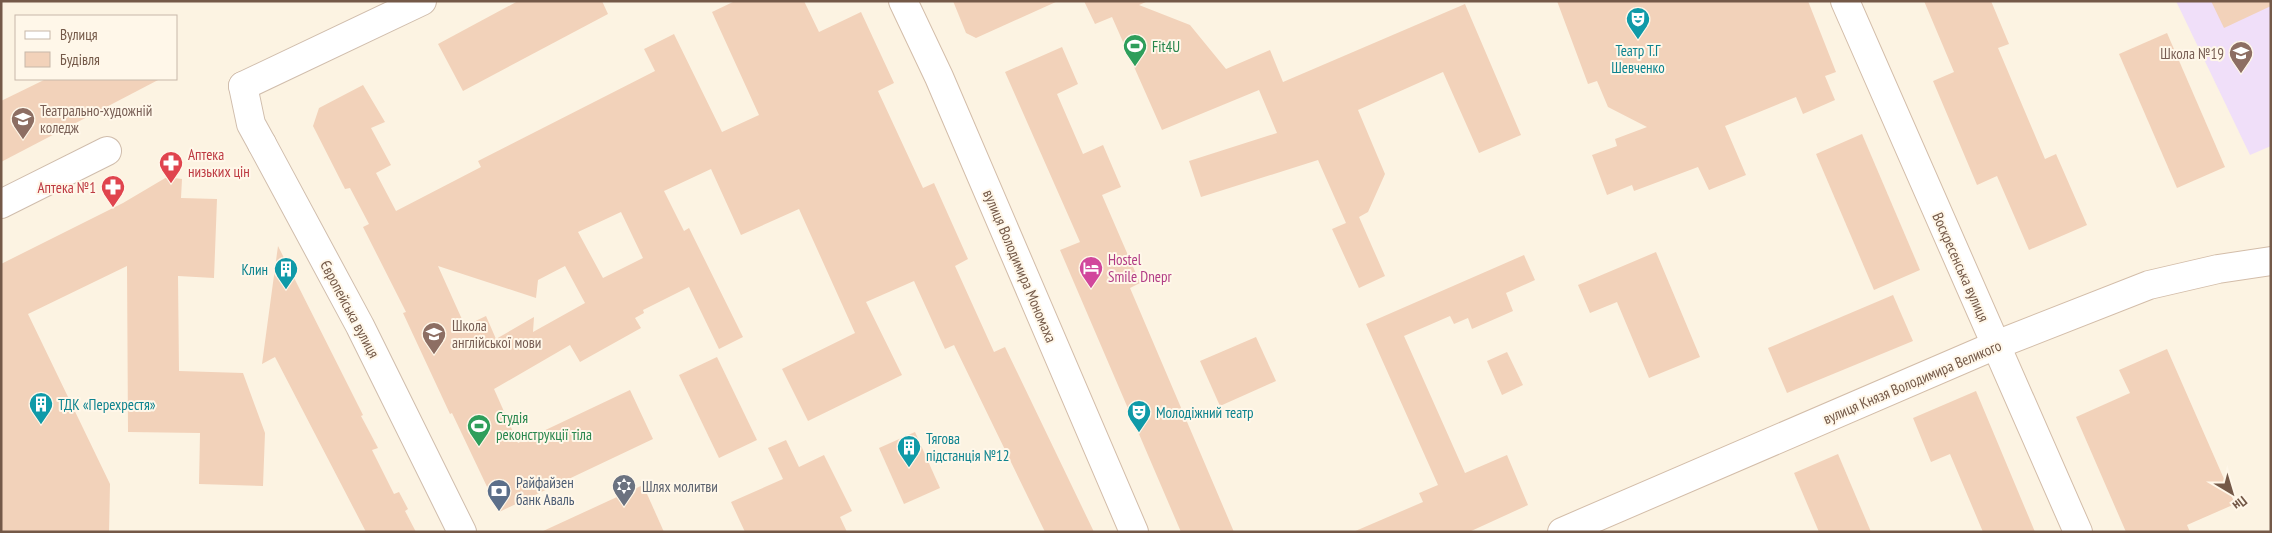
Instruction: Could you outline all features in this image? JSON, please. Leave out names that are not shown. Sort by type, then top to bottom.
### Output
[{"type":"main road","name":"Європейська вулиця","points":[[422,1],[243,86],[252,124],[360,326],[462,532]]},
{"type":"main road","name":"вулиця Володимира Мономаха","points":[[902,1],[939,77],[1134,532]]},
{"type":"main road","name":"Воскресенська вулиця","points":[[1845,1],[2078,532]]},
{"type":"main road","points":[[1,204],[107,151]]},
{"type":"main road","name":"вулиця Князя Володимира Великого","points":[[1562,532],[1996,345],[2149,285],[2218,269],[2271,262]]},
{"type":"shaded area","name":"Школа №19","points":[[2176,1],[2271,1],[2271,146],[2250,155]]},
{"type":"building","points":[[518,1],[602,1],[608,14],[463,91],[438,44]]},
{"type":"building","points":[[735,1],[804,1],[819,32],[861,12],[894,83],[878,91],[923,188],[934,183],[968,259],[955,266],[994,352],[1005,347],[1094,532],[1045,532],[954,345],[945,349],[914,281],[866,302],[902,375],[808,421],[782,369],[855,333],[799,209],[741,235],[711,169],[664,191],[684,231],[689,228],[743,337],[719,349],[689,287],[643,310],[644,313],[635,318],[641,328],[580,362],[570,345],[494,389],[518,443],[630,390],[653,439],[499,512],[452,413],[450,414],[403,313],[406,312],[363,227],[369,224],[350,188],[345,189],[313,126],[319,108],[363,85],[385,122],[371,128],[391,165],[376,173],[396,211],[481,167],[478,161],[655,71],[644,49],[674,34],[722,132],[759,115],[712,12]],"holes":[[[621,212],[643,258],[603,278],[578,232]],[[438,266],[536,298],[538,280],[565,266],[585,303],[533,332],[534,317],[496,339],[486,316],[465,326]]]},
{"type":"building","points":[[953,1],[1058,1],[976,38],[966,33]]},
{"type":"building","points":[[1084,1],[1148,1],[1139,5],[1190,25],[1226,69],[1270,50],[1283,82],[1465,4],[1521,135],[1479,153],[1443,72],[1358,110],[1385,174],[1368,212],[1359,217],[1385,276],[1359,288],[1332,229],[1346,223],[1318,160],[1201,197],[1189,161],[1277,133],[1259,90],[1162,130],[1112,17],[1095,24]]},
{"type":"building","points":[[1557,1],[1808,1],[1836,72],[1825,76],[1835,100],[1803,114],[1796,97],[1725,126],[1746,175],[1709,190],[1698,167],[1634,191],[1632,185],[1607,195],[1592,155],[1617,146],[1615,139],[1647,127],[1608,107],[1597,81],[1588,84]]},
{"type":"building","points":[[1924,1],[1991,1],[2009,44],[1998,48],[2045,159],[2056,154],[2087,225],[2029,250],[1997,176],[1977,185],[1933,81],[1954,72]]},
{"type":"building","points":[[2211,1],[2271,1],[2271,6],[2224,28]]},
{"type":"building","points":[[2167,33],[2225,167],[2177,188],[2119,54]]},
{"type":"building","points":[[1062,47],[1078,84],[1057,94],[1083,154],[1103,145],[1121,187],[1102,195],[1140,283],[1130,288],[1234,532],[1181,532],[1060,250],[1080,242],[1005,72]]},
{"type":"building","name":"Театрально-художній коледж","points":[[44,80],[158,80],[1,162],[1,101]]},
{"type":"building","points":[[1862,134],[1920,270],[1874,290],[1816,154]]},
{"type":"building","points":[[167,177],[182,179],[181,198],[217,199],[214,278],[178,276],[179,371],[243,373],[265,433],[263,486],[199,484],[200,433],[128,432],[127,266],[28,314],[110,484],[109,532],[1,532],[1,264],[123,203]]},
{"type":"building","points":[[278,246],[363,415],[361,416],[378,448],[372,450],[394,494],[399,492],[408,509],[405,511],[416,532],[366,532],[275,357],[262,364]]},
{"type":"building","points":[[1656,252],[1700,357],[1649,378],[1617,302],[1590,313],[1578,285]]},
{"type":"building","points":[[1524,255],[1535,280],[1506,293],[1513,311],[1472,329],[1468,318],[1454,324],[1450,316],[1404,336],[1465,473],[1507,455],[1528,505],[1469,532],[1353,532],[1423,502],[1419,493],[1438,485],[1366,324]]},
{"type":"building","points":[[1893,295],[1913,341],[1787,393],[1768,348]]},
{"type":"building","points":[[1256,337],[1276,381],[1220,406],[1200,361]]},
{"type":"building","points":[[2167,349],[2235,504],[2187,525],[2190,532],[2126,532],[2076,417],[2130,393],[2119,370]]},
{"type":"building","points":[[1507,352],[1523,385],[1502,395],[1487,361]]},
{"type":"building","points":[[717,357],[757,440],[719,458],[679,375]]},
{"type":"building","points":[[1976,391],[2035,532],[1983,532],[1950,454],[1931,462],[1913,418]]},
{"type":"building","name":"Тягова пiдстанцiя №12","points":[[915,432],[940,488],[904,504],[879,448]]},
{"type":"building","points":[[786,440],[799,467],[824,455],[852,511],[840,517],[847,532],[745,532],[731,502],[783,479],[768,448]]},
{"type":"building","points":[[1838,454],[1871,532],[1819,532],[1794,473]]},
{"type":"building","name":"Шлях молитви","points":[[643,485],[664,532],[541,532]]},
{"type":"place","name":"Театр Т.Г Шевченко","points":[[1638,40]]},
{"type":"place","name":"Fit4U","points":[[1135,67]]},
{"type":"place","name":"Школа №19","points":[[2241,74]]},
{"type":"place","name":"Театрально-художній коледж","points":[[23,140]]},
{"type":"place","name":"Аптека низьких цін","points":[[171,184]]},
{"type":"place","name":"Аптека №1","points":[[113,208]]},
{"type":"place","name":"Hostel Smile Dnepr","points":[[1091,289]]},
{"type":"place","name":"Клин","points":[[286,290]]},
{"type":"place","name":"Школа англійської мови","points":[[434,355]]},
{"type":"place","name":"ТДК «Перехрестя»","points":[[41,425]]},
{"type":"place","name":"Молодіжний театр","points":[[1139,433]]},
{"type":"place","name":"Студія реконструкції тіла","points":[[479,447]]},
{"type":"place","name":"Тягова пiдстанцiя №12","points":[[909,468]]},
{"type":"place","name":"Шлях молитви","points":[[624,507]]},
{"type":"place","name":"Райфайзен банк Аваль","points":[[499,512]]}]
